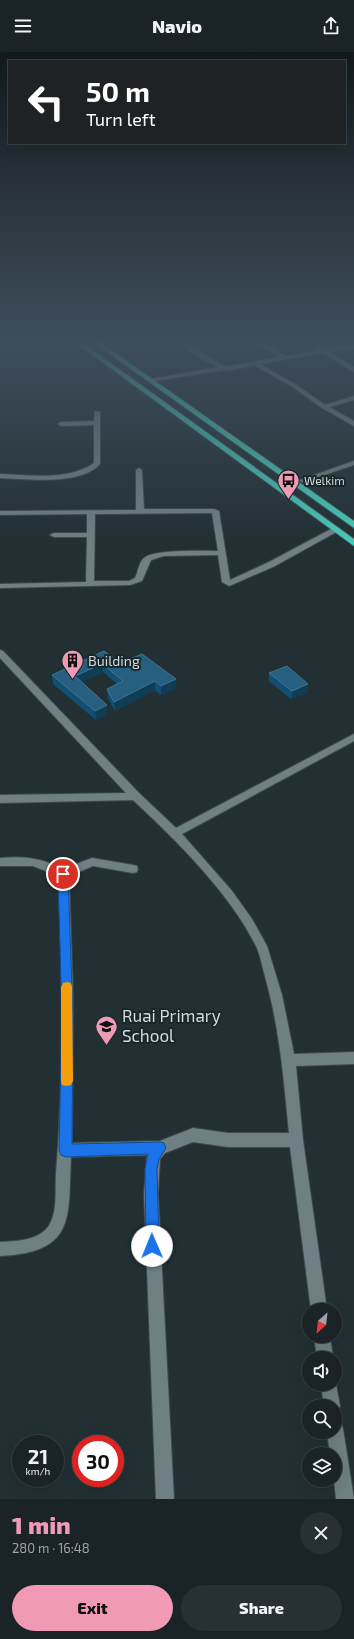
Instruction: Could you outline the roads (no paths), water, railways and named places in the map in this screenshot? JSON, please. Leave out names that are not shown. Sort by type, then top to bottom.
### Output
[{"type":"highway","points":[[168,408],[354,543]]},
{"type":"highway","points":[[188,408],[354,525]]},
{"type":"street","points":[[325,408],[354,424]]},
{"type":"street","points":[[0,476],[73,475],[93,469],[97,464],[97,412]]},
{"type":"street","points":[[60,424],[97,423]]},
{"type":"street","points":[[301,481],[354,463]]},
{"type":"street","points":[[138,470],[140,510]]},
{"type":"street","points":[[0,513],[140,510],[214,511],[216,513],[226,582],[231,584],[234,580],[272,564],[336,530]]},
{"type":"street","points":[[90,512],[90,583]]},
{"type":"street","points":[[54,535],[89,535]]},
{"type":"street","points":[[0,586],[130,583],[137,581],[141,576],[145,561],[155,556],[221,553]]},
{"type":"street","points":[[0,653],[135,796],[175,833],[228,894],[248,922],[262,949],[276,995],[289,1060],[296,1140],[318,1303]]},
{"type":"street","points":[[175,833],[354,737]]},
{"type":"street","points":[[0,799],[135,796]]},
{"type":"street","points":[[0,862],[26,860],[46,864],[63,874]]},
{"type":"street","points":[[63,874],[92,862],[133,869]]},
{"type":"street","points":[[0,1249],[23,1248],[42,1241],[53,1233],[58,1222],[60,1211],[66,1150],[68,1019],[63,874]]},
{"type":"street","points":[[289,1060],[354,1058]]},
{"type":"street","points":[[66,1150],[160,1148],[193,1134],[228,1140],[296,1140]]},
{"type":"street","points":[[160,1148],[153,1157],[151,1194],[165,1499]]},
{"type":"street","points":[[336,1439],[345,1499]]},
{"type":"place","name":"Welkim","points":[[289,500]]},
{"type":"place","name":"Building","points":[[73,680]]},
{"type":"place","name":"Ruai Primary School","points":[[107,1046]]}]
